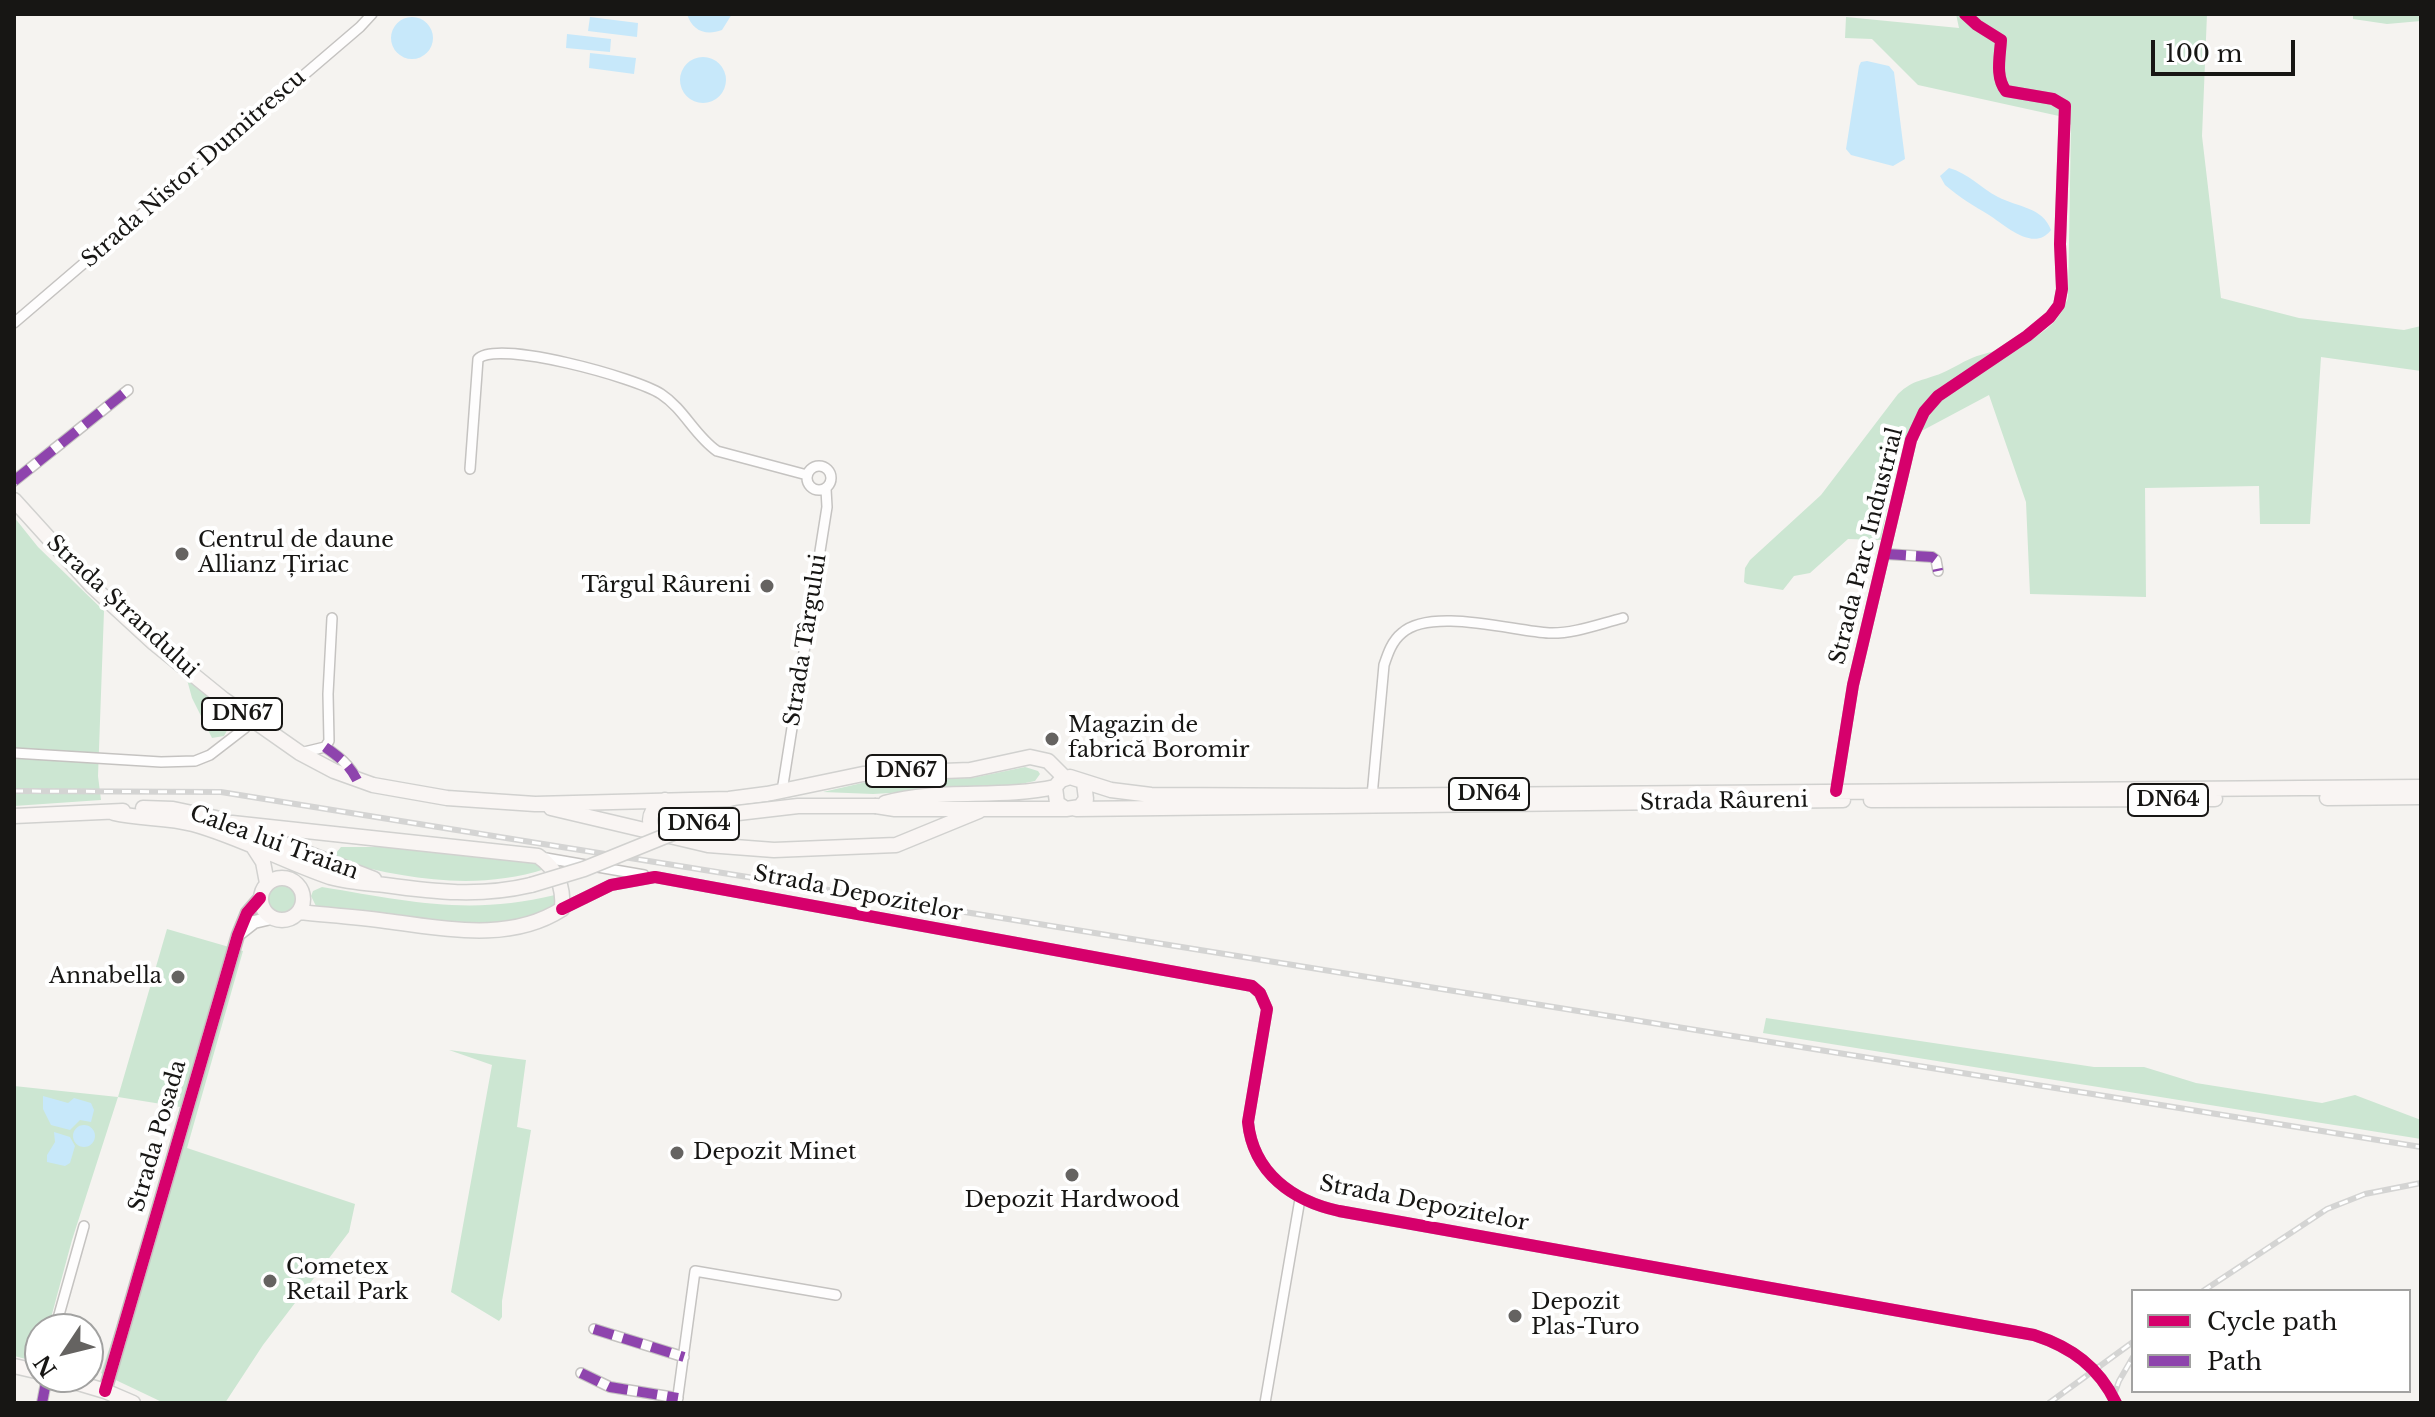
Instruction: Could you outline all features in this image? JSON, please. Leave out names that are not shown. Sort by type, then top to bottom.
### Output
[{"type":"main road","name":"Strada Ștrandului","points":[[14,500],[71,564],[131,623],[251,720],[300,753],[357,780],[416,795],[535,804],[740,799],[863,774],[970,770],[1030,757],[1048,761],[1060,782]]},
{"type":"main road","name":"DN64","points":[[1060,782],[1074,777],[1084,783]]},
{"type":"main road","points":[[1060,782],[1057,803],[1070,809],[1086,799],[1084,783]]},
{"type":"main road","name":"Calea lui Traian","points":[[876,806],[895,800],[1027,792],[1060,782]]},
{"type":"main road","name":"Strada Râureni","points":[[1084,783],[1119,792],[1151,795],[1372,796],[2421,787]]},
{"type":"main road","name":"Strada Râureni","points":[[1070,809],[2421,797]]},
{"type":"main road","points":[[655,835],[650,815],[657,804],[665,800]]},
{"type":"main road","name":"DN67","points":[[535,804],[655,835],[745,849],[888,845],[912,840],[979,811]]},
{"type":"main road","name":"Calea lui Traian","points":[[114,813],[190,823],[330,870],[411,891],[465,894],[531,885],[584,869],[678,831],[738,813],[807,805],[979,811],[1070,809]]},
{"type":"main road","name":"Calea lui Traian","points":[[14,816],[114,813],[145,808],[196,812],[232,823],[330,870]]},
{"type":"main road","points":[[232,823],[538,856],[556,873],[562,893],[562,909],[533,924],[483,931],[299,912],[283,921],[271,918],[263,909],[260,898],[267,883],[263,862],[248,842]]},
{"type":"main road","points":[[303,893],[330,870],[327,846],[334,836]]},
{"type":"main road","points":[[267,883],[280,877],[294,881],[303,893],[299,912]]},
{"type":"main road","points":[[105,1391],[133,1403]]},
{"type":"street","name":"Strada Nistor Dumitrescu","points":[[14,323],[372,14]]},
{"type":"street","name":"Strada Parc Industrial","points":[[1836,791],[1853,685],[1911,440],[1924,412],[1949,386],[2027,336],[2050,317],[2059,305],[2062,289],[2060,244],[2065,106],[2063,102],[2053,99],[2006,91],[1999,74],[2001,40],[1965,14]]},
{"type":"street","points":[[470,469],[478,359],[490,352],[503,352],[568,364],[642,383],[672,401],[708,445],[717,451],[807,475]]},
{"type":"street","points":[[14,481],[128,390]]},
{"type":"street","points":[[821,466],[827,469],[831,481],[826,489],[817,491],[810,487],[807,475],[814,467],[821,466]]},
{"type":"street","name":"Strada Târgului","points":[[782,791],[827,507],[826,489]]},
{"type":"street","points":[[1886,554],[1932,557],[1936,560],[1938,571]]},
{"type":"street","points":[[300,753],[325,747],[329,741],[332,618]]},
{"type":"street","points":[[1372,796],[1384,665],[1391,646],[1406,630],[1425,623],[1462,622],[1562,633],[1623,618]]},
{"type":"street","points":[[14,753],[161,762],[195,761],[210,755],[251,720]]},
{"type":"street","points":[[325,747],[341,757],[357,780]]},
{"type":"street","points":[[1799,801],[1804,797],[1832,796],[1836,791],[1842,796],[1867,796],[1877,800]]},
{"type":"street","points":[[538,856],[655,877]]},
{"type":"street","name":"Strada Depozitelor","points":[[562,909],[611,885],[655,877],[1252,986],[1260,993],[1267,1009],[1248,1122],[1249,1139],[1269,1174],[1300,1199],[1339,1211],[2034,1335],[2059,1343],[2077,1354],[2093,1369],[2116,1403]]},
{"type":"street","name":"Strada Posada","points":[[105,1391],[238,935],[247,913],[260,898]]},
{"type":"street","points":[[238,935],[254,922],[271,918]]},
{"type":"street","points":[[1265,1403],[1300,1199]]},
{"type":"street","points":[[60,1313],[84,1226]]},
{"type":"street","points":[[581,1373],[610,1387],[677,1401],[695,1271],[836,1295]]},
{"type":"street","points":[[594,1329],[684,1357]]},
{"type":"green space","points":[[1956,14],[2207,14],[2202,136],[2221,298],[2299,318],[2404,330],[2421,326],[2421,371],[2321,357],[2310,524],[2260,524],[2259,486],[2145,488],[2146,597],[2030,594],[2026,502],[1989,395],[1899,443],[1881,540],[1848,539],[1810,573],[1794,576],[1783,590],[1744,582],[1745,568],[1750,560],[1821,495],[1898,394],[1914,383],[1973,358],[2031,339],[2052,324],[2068,298],[2071,125],[2059,116],[1918,85],[1872,39],[1845,38],[1846,17],[1959,28]]},
{"type":"green space","points":[[2353,14],[2421,14],[2421,21],[2387,24],[2353,19]]},
{"type":"green space","points":[[14,517],[38,547],[104,611],[98,776],[101,800],[14,806]]},
{"type":"green space","points":[[186,676],[231,713],[231,723],[224,736],[212,738],[192,698]]},
{"type":"green space","points":[[1025,767],[1038,771],[1040,774],[1035,781],[1011,786],[873,794],[823,792],[875,780],[972,778]]},
{"type":"green space","points":[[341,847],[394,847],[534,861],[545,869],[494,880],[442,880],[390,873],[339,861],[336,853]]},
{"type":"green space","points":[[282,884],[292,889],[297,899],[292,909],[282,914],[272,909],[267,899],[272,889]]},
{"type":"green space","points":[[322,887],[410,901],[466,905],[494,905],[555,895],[557,905],[520,922],[458,924],[317,908],[311,896],[313,891]]},
{"type":"green space","points":[[167,929],[243,951],[187,1148],[355,1204],[349,1232],[263,1345],[225,1403],[164,1403],[104,1374],[104,1364],[146,1239],[180,1107],[118,1097]]},
{"type":"green space","points":[[1766,1018],[2094,1067],[2144,1067],[2196,1083],[2322,1103],[2355,1095],[2421,1120],[2421,1139],[1763,1033]]},
{"type":"green space","points":[[449,1050],[526,1060],[517,1127],[531,1130],[499,1321],[451,1292],[492,1065]]},
{"type":"green space","points":[[14,1086],[118,1097],[72,1240],[52,1313],[24,1313],[24,1358],[14,1356]]},
{"type":"water","points":[[687,14],[732,14],[722,30],[710,32],[700,31],[692,25]]},
{"type":"water","points":[[412,17],[427,23],[433,38],[427,53],[412,59],[397,53],[391,38],[397,23]]},
{"type":"water","points":[[590,17],[638,23],[637,37],[588,31]]},
{"type":"water","points":[[567,34],[611,39],[610,52],[566,48]]},
{"type":"water","points":[[590,53],[636,58],[634,74],[589,68]]},
{"type":"water","points":[[703,57],[719,64],[726,80],[719,96],[703,103],[687,96],[680,80],[687,64]]},
{"type":"water","points":[[1867,61],[1889,66],[1894,72],[1905,159],[1893,166],[1851,155],[1846,149],[1859,66]]},
{"type":"water","points":[[1949,168],[1998,197],[2036,212],[2051,230],[2036,239],[2011,230],[1945,185],[1940,176]]},
{"type":"water","points":[[43,1096],[68,1103],[74,1098],[91,1103],[94,1110],[91,1122],[80,1120],[70,1130],[51,1125],[43,1109]]},
{"type":"water","points":[[80,1125],[88,1125],[95,1136],[88,1147],[80,1147],[73,1140],[73,1132]]},
{"type":"water","points":[[54,1132],[70,1137],[75,1146],[70,1163],[65,1166],[47,1162],[47,1155],[55,1142]]},
{"type":"railway","points":[[14,791],[221,792],[2421,1147]]},
{"type":"railway","points":[[2206,1289],[2327,1209],[2365,1194],[2421,1183]]},
{"type":"railway","points":[[2049,1403],[2131,1343]]},
{"type":"railway","points":[[2111,1403],[2131,1360]]},
{"type":"marked path","points":[[14,481],[128,390]]},
{"type":"marked path","points":[[1886,554],[1932,557],[1936,560],[1938,571]]},
{"type":"marked path","points":[[325,747],[347,765],[357,780]]},
{"type":"marked path","points":[[594,1329],[684,1357]]},
{"type":"marked path","points":[[581,1373],[610,1387],[678,1398]]},
{"type":"marked path","points":[[42,1403],[44,1393]]},
{"type":"cycle path","points":[[1836,791],[1853,685],[1911,440],[1924,412],[1938,396],[2050,317],[2059,305],[2062,289],[2060,244],[2065,106],[2053,99],[2006,91],[1999,73],[2001,40],[1965,14]]},
{"type":"cycle path","points":[[562,909],[611,885],[655,877],[1252,986],[1260,993],[1267,1009],[1248,1122],[1251,1140],[1267,1170],[1278,1182],[1306,1200],[1339,1211],[2034,1335],[2072,1352],[2082,1360],[2101,1379],[2116,1403]]},
{"type":"cycle path","points":[[105,1391],[238,935],[247,913],[260,898]]},
{"type":"place","name":"Centrul de daune Allianz Țiriac","points":[[182,554]]},
{"type":"place","name":"Târgul Râureni","points":[[767,586]]},
{"type":"place","name":"Magazin de fabrică Boromir","points":[[1052,739]]},
{"type":"place","name":"Annabella","points":[[178,977]]},
{"type":"place","name":"Depozit Minet","points":[[677,1153]]},
{"type":"place","name":"Depozit Hardwood","points":[[1072,1175]]},
{"type":"place","name":"Cometex Retail Park","points":[[270,1281]]},
{"type":"place","name":"Depozit Plas-Turo","points":[[1515,1316]]}]
